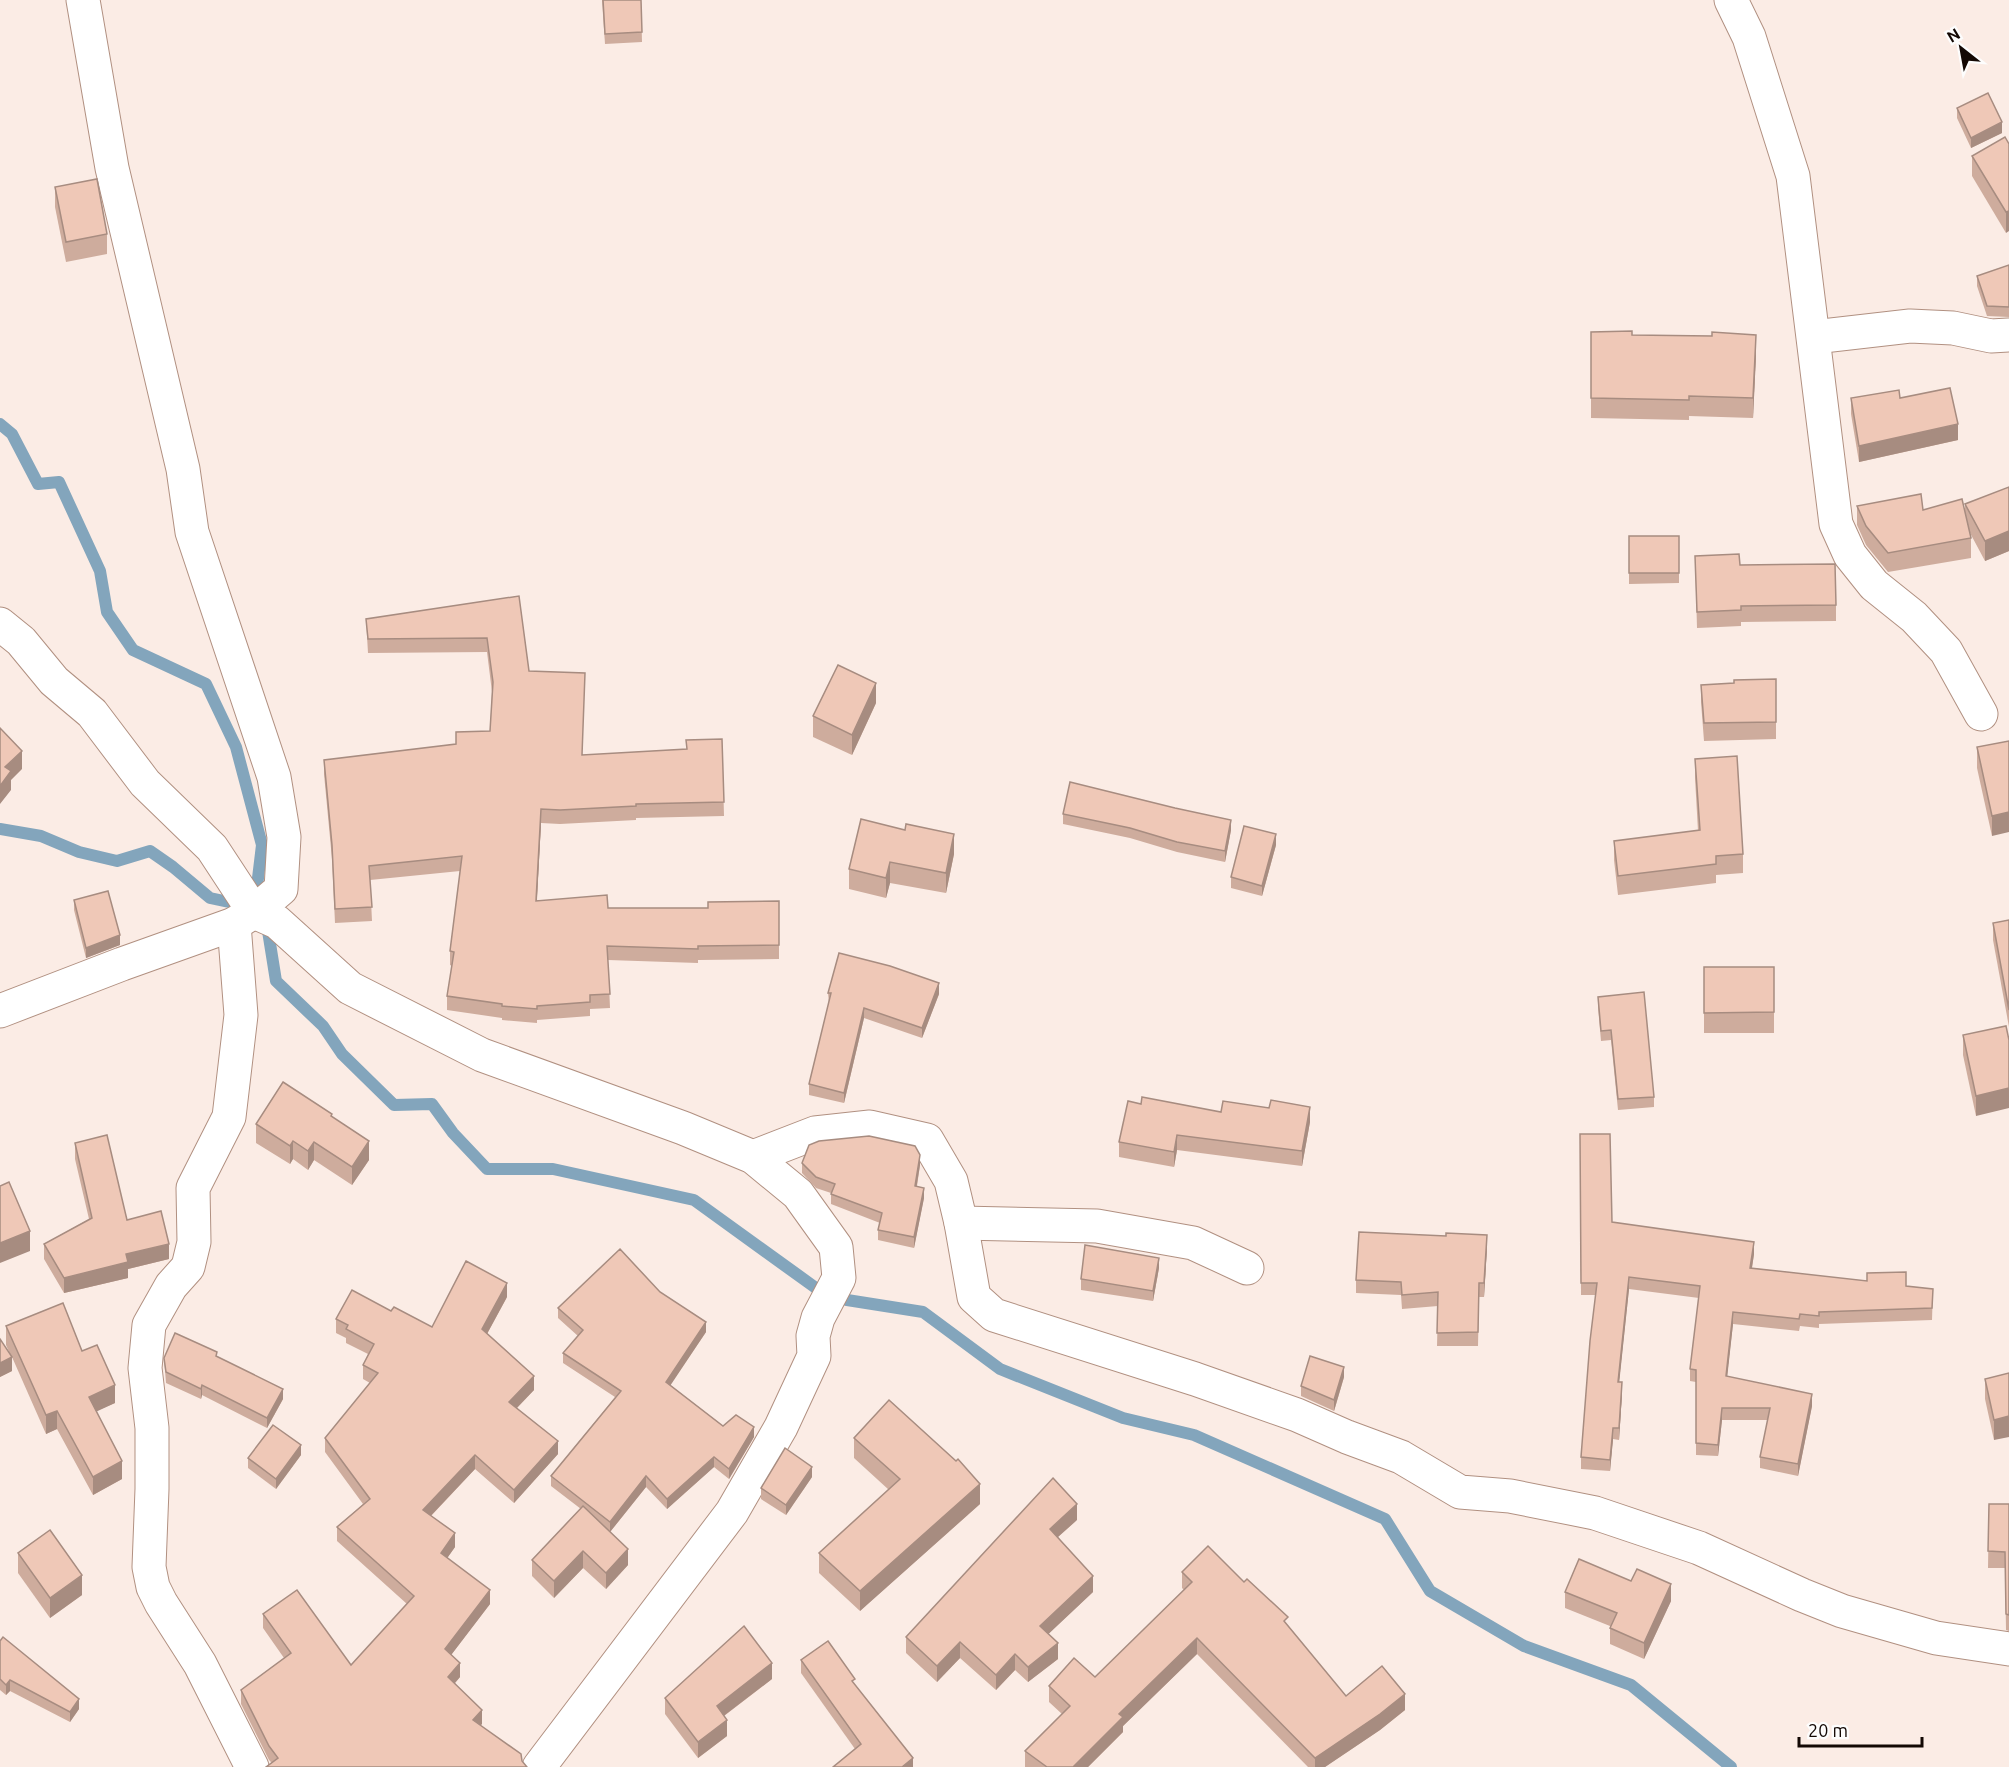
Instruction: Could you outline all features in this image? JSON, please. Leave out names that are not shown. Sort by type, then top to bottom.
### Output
[{"type":"street","points":[[0,1011],[244,918],[281,889],[284,837],[276,787],[192,532],[183,469],[112,168],[83,0]]},
{"type":"street","points":[[1731,0],[1749,37],[1793,176],[1836,524],[1850,555],[1874,585],[1914,617],[1946,651],[1981,714]]},
{"type":"street","points":[[1814,337],[1910,326],[1953,328],[1991,336],[2009,335]]},
{"type":"street","points":[[0,624],[21,641],[54,681],[92,713],[146,783],[212,848],[244,918],[241,1015],[229,1117],[193,1188],[194,1242],[188,1267],[171,1286],[149,1324],[145,1368],[152,1428],[149,1567],[153,1587],[200,1664],[252,1767]]},
{"type":"street","points":[[244,918],[277,922],[350,988],[482,1055],[683,1128],[753,1157],[798,1194],[836,1247],[839,1278],[818,1318],[813,1336],[814,1356],[781,1427],[732,1512],[539,1767]]},
{"type":"street","points":[[753,1157],[815,1133],[859,1128],[870,1127],[927,1140],[951,1181],[974,1297],[994,1315],[1195,1379],[1297,1415],[1401,1457],[1460,1492],[1510,1496],[1595,1513],[1699,1548],[1842,1611],[1936,1638],[2009,1649]]},
{"type":"street","points":[[961,1223],[1097,1226],[1193,1243],[1247,1268]]},
{"type":"building","points":[[603,0],[641,0],[642,32],[605,34]]},
{"type":"building","points":[[1988,93],[2002,122],[1971,138],[1957,108]]},
{"type":"building","points":[[2005,137],[2009,144],[2009,211],[2006,212],[1972,156]]},
{"type":"building","points":[[97,179],[107,234],[66,242],[55,187]]},
{"type":"building","points":[[2009,265],[2009,307],[1987,306],[1977,276]]},
{"type":"building","points":[[1632,331],[1632,335],[1712,336],[1712,332],[1756,335],[1753,398],[1689,396],[1689,400],[1591,398],[1591,332]]},
{"type":"building","points":[[1950,388],[1958,424],[1859,446],[1851,398],[1899,390],[1900,398]]},
{"type":"building","points":[[2009,487],[2009,531],[1985,541],[1965,504]]},
{"type":"building","points":[[1921,494],[1923,510],[1962,499],[1971,538],[1888,553],[1866,526],[1857,506]]},
{"type":"building","points":[[1629,536],[1679,536],[1679,573],[1629,573]]},
{"type":"building","points":[[1739,554],[1740,565],[1835,564],[1836,605],[1741,606],[1741,610],[1697,612],[1695,556]]},
{"type":"building","points":[[519,596],[529,671],[585,673],[582,755],[687,749],[686,740],[722,739],[724,802],[541,809],[536,901],[607,895],[608,908],[708,908],[708,902],[779,901],[779,945],[698,946],[698,949],[607,946],[610,994],[590,995],[590,1002],[537,1006],[537,1009],[502,1006],[502,1004],[447,996],[454,952],[450,951],[462,856],[369,866],[372,907],[335,909],[324,760],[456,744],[456,732],[490,731],[493,682],[487,638],[368,639],[366,619]]},
{"type":"building","points":[[838,665],[876,683],[852,735],[813,716]]},
{"type":"building","points":[[1776,679],[1776,722],[1704,723],[1701,685],[1734,683],[1734,680]]},
{"type":"building","points":[[0,728],[22,751],[5,767],[11,771],[0,786]]},
{"type":"building","points":[[2009,741],[2009,812],[1992,816],[1977,747]]},
{"type":"building","points":[[1737,756],[1743,854],[1716,856],[1716,864],[1618,876],[1614,841],[1700,830],[1695,759]]},
{"type":"building","points":[[1070,782],[1231,820],[1225,851],[1177,842],[1130,828],[1063,814]]},
{"type":"building","points":[[861,819],[905,830],[906,824],[954,834],[946,873],[890,862],[886,878],[849,869]]},
{"type":"building","points":[[1244,826],[1276,834],[1262,886],[1231,877]]},
{"type":"building","points":[[108,891],[120,935],[86,948],[74,900]]},
{"type":"building","points":[[2009,920],[2009,1010],[1993,923]]},
{"type":"building","points":[[839,953],[890,966],[939,983],[922,1028],[864,1008],[844,1093],[809,1084]]},
{"type":"building","points":[[1704,967],[1774,967],[1774,1012],[1704,1013]]},
{"type":"building","points":[[1644,992],[1654,1097],[1618,1099],[1611,1030],[1601,1031],[1598,997]]},
{"type":"building","points":[[2006,1026],[2009,1040],[2009,1088],[1976,1096],[1963,1035]]},
{"type":"building","points":[[283,1082],[369,1141],[352,1167],[314,1142],[308,1151],[293,1141],[290,1146],[256,1124]]},
{"type":"building","points":[[1142,1097],[1221,1112],[1223,1101],[1269,1108],[1271,1100],[1310,1107],[1302,1151],[1177,1135],[1174,1152],[1119,1142],[1128,1101],[1141,1104]]},
{"type":"building","points":[[1580,1134],[1610,1134],[1612,1222],[1754,1242],[1750,1268],[1867,1281],[1867,1273],[1906,1272],[1906,1286],[1933,1289],[1932,1308],[1819,1312],[1819,1316],[1800,1314],[1799,1319],[1733,1312],[1726,1376],[1812,1394],[1798,1464],[1760,1457],[1770,1408],[1722,1408],[1718,1445],[1696,1443],[1696,1370],[1690,1369],[1700,1286],[1629,1277],[1618,1382],[1622,1382],[1619,1428],[1613,1428],[1610,1460],[1581,1457],[1597,1283],[1581,1283]]},
{"type":"building","points":[[107,1135],[127,1220],[161,1211],[169,1244],[126,1254],[128,1262],[64,1278],[44,1244],[92,1218],[75,1143]]},
{"type":"building","points":[[869,1136],[915,1146],[920,1155],[915,1186],[924,1188],[914,1237],[878,1230],[882,1213],[831,1194],[835,1184],[816,1177],[802,1163],[809,1145],[819,1141]]},
{"type":"building","points":[[9,1182],[30,1231],[0,1243],[0,1186]]},
{"type":"building","points":[[1359,1232],[1446,1236],[1446,1233],[1487,1235],[1484,1283],[1479,1283],[1478,1332],[1437,1333],[1438,1292],[1402,1295],[1401,1282],[1356,1280]]},
{"type":"building","points":[[1085,1245],[1159,1258],[1153,1291],[1081,1279]]},
{"type":"building","points":[[620,1249],[660,1292],[706,1322],[666,1382],[723,1426],[736,1415],[754,1427],[729,1469],[714,1457],[667,1499],[646,1476],[610,1522],[551,1476],[621,1391],[563,1353],[583,1330],[558,1308]]},
{"type":"building","points":[[466,1261],[507,1283],[482,1329],[534,1376],[509,1402],[558,1441],[514,1490],[475,1455],[423,1510],[455,1533],[441,1553],[490,1590],[445,1649],[460,1663],[448,1677],[482,1710],[473,1720],[521,1754],[522,1761],[527,1767],[266,1767],[278,1758],[269,1746],[241,1690],[291,1653],[263,1614],[297,1590],[351,1665],[414,1596],[337,1527],[370,1499],[325,1438],[378,1373],[363,1365],[374,1344],[346,1329],[348,1325],[336,1319],[352,1290],[391,1311],[394,1307],[432,1327]]},
{"type":"building","points":[[63,1303],[82,1351],[97,1345],[115,1385],[89,1397],[122,1461],[93,1477],[57,1411],[46,1415],[6,1326]]},
{"type":"building","points":[[175,1333],[217,1352],[216,1356],[283,1389],[267,1418],[202,1385],[201,1389],[166,1372],[164,1358]]},
{"type":"building","points":[[0,1339],[12,1357],[0,1363]]},
{"type":"building","points":[[1310,1356],[1344,1367],[1334,1400],[1301,1386]]},
{"type":"building","points":[[2009,1373],[2009,1416],[1994,1420],[1985,1379]]},
{"type":"building","points":[[889,1400],[956,1461],[958,1459],[980,1484],[860,1591],[819,1553],[900,1479],[854,1438]]},
{"type":"building","points":[[273,1425],[301,1445],[276,1479],[248,1458]]},
{"type":"building","points":[[785,1448],[812,1467],[786,1505],[761,1488]]},
{"type":"building","points":[[1053,1478],[1077,1504],[1050,1529],[1093,1576],[1040,1626],[1058,1643],[1028,1667],[1015,1654],[996,1675],[960,1642],[937,1666],[906,1637]]},
{"type":"building","points":[[1989,1504],[2009,1504],[2009,1615],[2006,1614],[2005,1552],[1988,1551]]},
{"type":"building","points":[[583,1506],[628,1549],[606,1573],[583,1551],[554,1581],[532,1560]]},
{"type":"building","points":[[50,1530],[82,1575],[50,1598],[18,1553]]},
{"type":"building","points":[[1208,1546],[1244,1582],[1247,1579],[1288,1617],[1284,1621],[1346,1696],[1382,1666],[1405,1694],[1380,1714],[1315,1758],[1197,1638],[1119,1714],[1123,1717],[1073,1767],[1047,1767],[1025,1751],[1070,1706],[1049,1686],[1074,1658],[1095,1677],[1192,1582],[1182,1572]]},
{"type":"building","points":[[1579,1559],[1631,1581],[1637,1569],[1671,1584],[1644,1643],[1610,1628],[1617,1613],[1565,1592]]},
{"type":"building","points":[[744,1626],[772,1663],[717,1706],[727,1720],[698,1742],[665,1698]]},
{"type":"building","points":[[3,1637],[79,1699],[70,1712],[10,1680],[6,1685],[0,1679],[0,1641]]},
{"type":"building","points":[[828,1641],[855,1679],[852,1681],[913,1758],[902,1767],[833,1767],[861,1744],[801,1660]]},
{"type":"waterway","points":[[0,424],[12,434],[38,484],[59,482],[100,571],[107,612],[133,650],[206,684],[236,747],[262,845],[255,903]]},
{"type":"waterway","points":[[0,829],[41,836],[79,852],[117,861],[150,851],[210,898],[243,905]]},
{"type":"waterway","points":[[262,923],[268,931],[276,981],[323,1026],[342,1054],[394,1105],[432,1104],[453,1133],[487,1169],[553,1169],[694,1200],[820,1291],[847,1300],[923,1312],[1000,1369],[1123,1418],[1194,1435],[1385,1519],[1430,1591],[1524,1646],[1631,1685],[1731,1767]]}]
